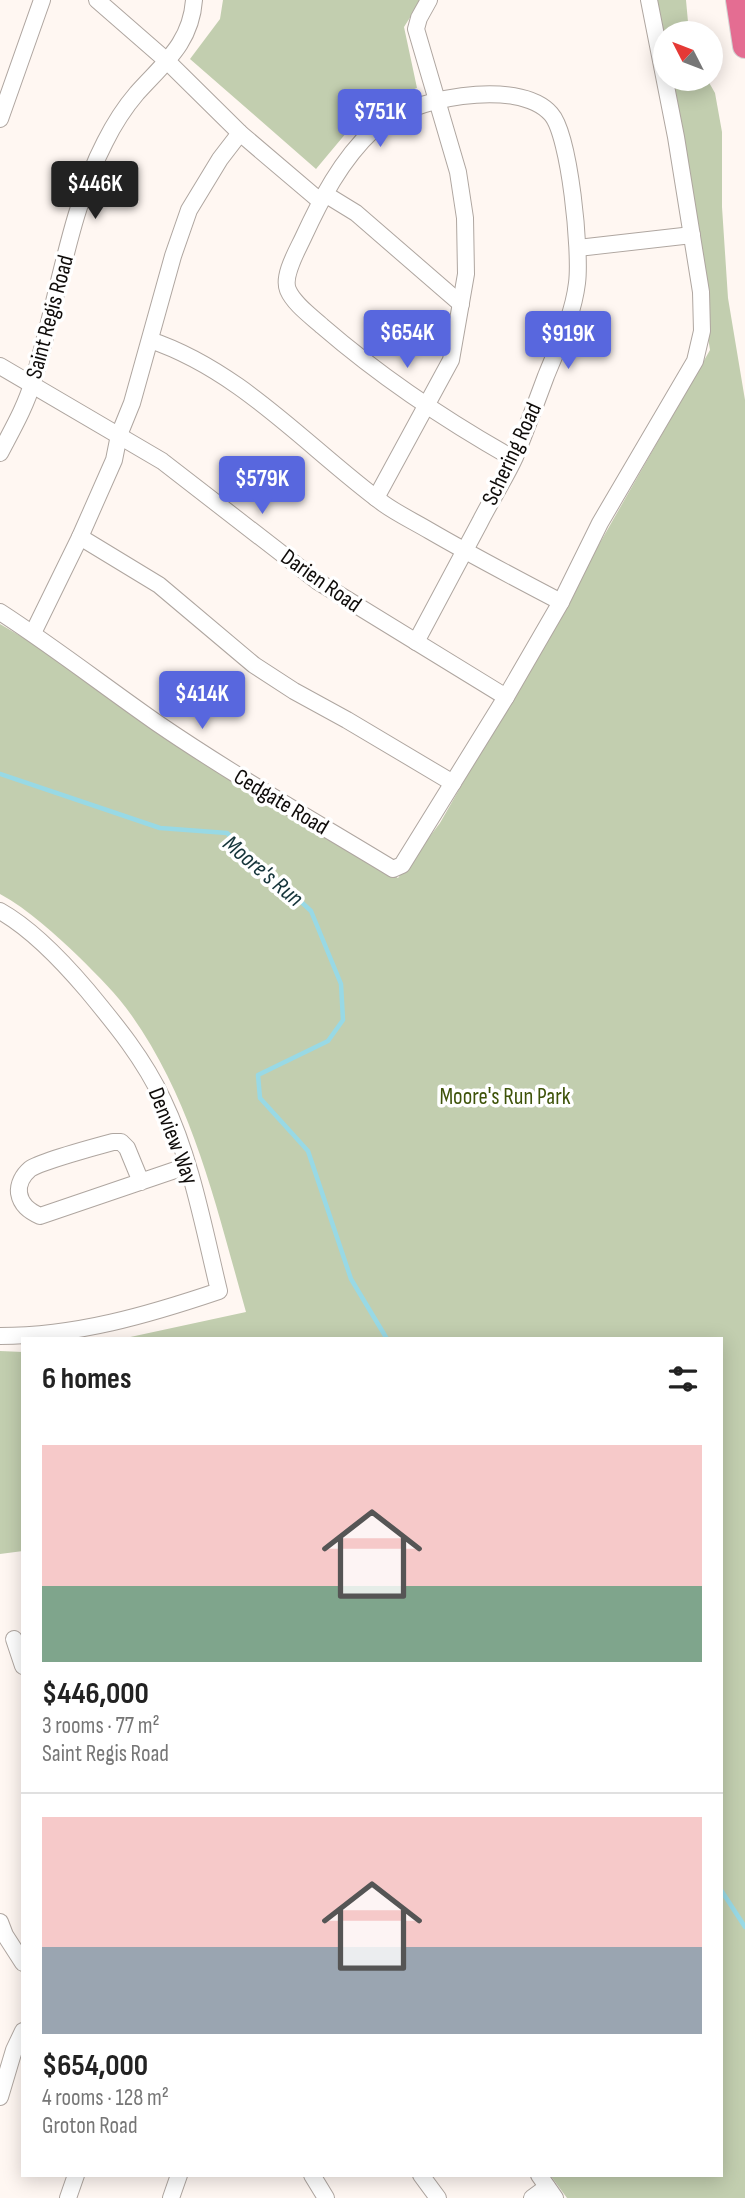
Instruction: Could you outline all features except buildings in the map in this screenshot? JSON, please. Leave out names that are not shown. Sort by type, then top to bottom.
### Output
[{"type":"highway","points":[[738,0],[745,46]]},
{"type":"street","points":[[0,119],[42,0]]},
{"type":"street","points":[[97,0],[167,61],[240,132],[322,197],[356,213],[461,304]]},
{"type":"street","name":"Saint Regis Road","points":[[0,453],[33,384],[79,208],[93,167],[116,121],[136,94],[167,61],[188,31],[194,0]]},
{"type":"street","points":[[376,498],[451,360],[461,304],[467,246],[458,172],[416,29],[429,0]]},
{"type":"street","points":[[80,537],[159,585],[254,665],[453,783],[506,697],[561,601],[600,523],[695,361],[702,331],[701,292],[676,137],[649,0]]},
{"type":"street","name":"Schering Road","points":[[416,642],[514,459],[569,318],[577,284],[578,247],[557,122],[550,113],[533,101],[509,95],[485,93],[437,102]]},
{"type":"street","points":[[437,102],[388,119],[350,156],[322,197],[287,279],[288,290],[306,312],[345,346],[427,407],[514,459]]},
{"type":"street","points":[[33,633],[114,460],[119,435],[132,403],[173,257],[189,211],[220,159],[240,132]]},
{"type":"street","points":[[578,247],[692,235]]},
{"type":"street","points":[[150,340],[182,353],[248,394],[289,424],[376,498],[400,514],[464,551],[561,601]]},
{"type":"street","name":"Darien Road","points":[[0,366],[119,435],[182,476],[317,580],[506,697]]},
{"type":"street","name":"Cedgate Road","points":[[0,612],[200,752],[393,869],[407,859],[453,783]]},
{"type":"street","name":"Denview Way","points":[[0,911],[68,967],[126,1037],[164,1101],[187,1166],[219,1291],[125,1319],[70,1331],[0,1335]]},
{"type":"street","points":[[141,1182],[127,1148],[121,1142],[113,1142],[30,1169],[20,1182],[19,1191],[22,1202],[30,1212],[40,1216],[141,1182],[187,1166]]},
{"type":"street","points":[[14,1639],[21,1660]]},
{"type":"street","points":[[0,1922],[20,1954]]},
{"type":"street","points":[[0,2097],[7,2052],[21,2034]]},
{"type":"street","points":[[68,2198],[75,2177]]},
{"type":"street","points":[[171,2198],[178,2177]]},
{"type":"street","points":[[422,2177],[438,2198]]},
{"type":"street","points":[[305,2198],[319,2187]]},
{"type":"street","points":[[532,2198],[547,2187]]},
{"type":"green space","points":[[223,0],[421,0],[404,27],[417,88],[384,100],[352,126],[316,169],[190,59],[220,19]]},
{"type":"green space","points":[[655,0],[686,0],[688,21],[658,21]]},
{"type":"green space","name":"Moore's Run Park","points":[[669,91],[714,91],[722,132],[722,207],[728,298],[745,400],[745,2198],[567,2198],[551,2177],[723,2177],[723,1337],[130,1337],[246,1312],[214,1197],[188,1121],[154,1050],[126,1008],[100,978],[41,923],[0,894],[0,624],[56,657],[144,723],[398,878],[440,823],[710,350]]},
{"type":"green space","points":[[0,1351],[21,1352],[21,1551],[0,1554]]},
{"type":"waterway","name":"Moore's Run","points":[[0,774],[160,828],[227,833],[311,911],[341,984],[343,1020],[328,1041],[258,1075],[260,1098],[308,1151],[351,1279],[386,1337]]},
{"type":"waterway","name":"Moore's Run","points":[[723,1893],[745,1927]]}]
